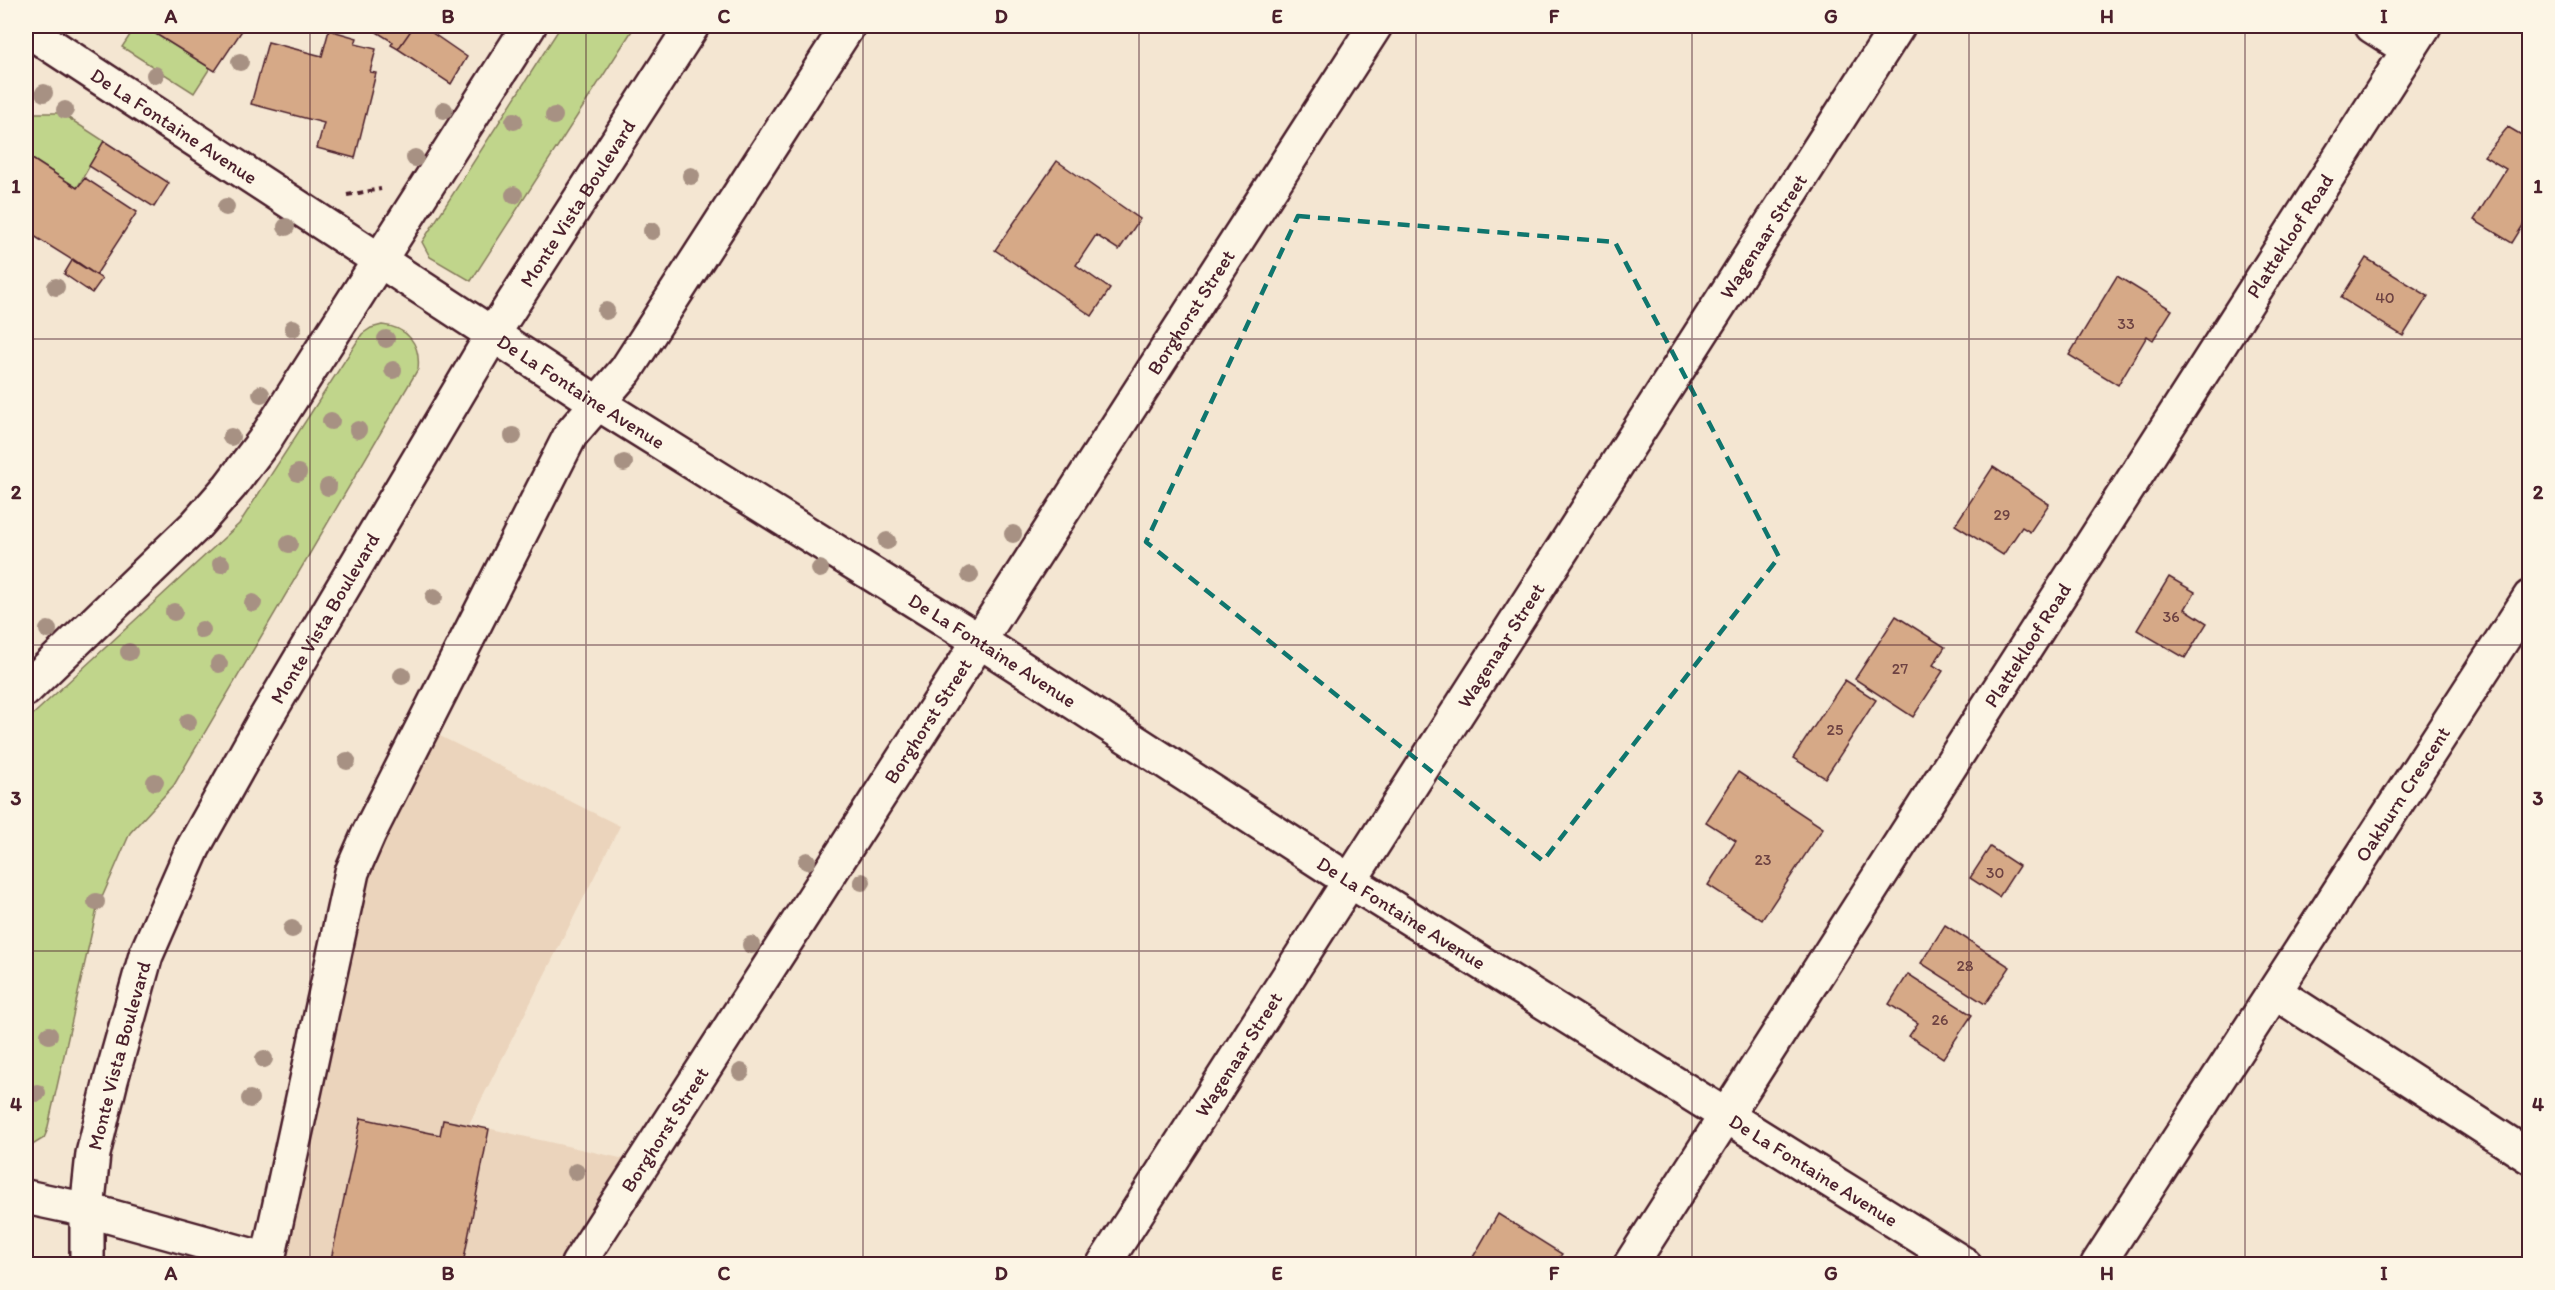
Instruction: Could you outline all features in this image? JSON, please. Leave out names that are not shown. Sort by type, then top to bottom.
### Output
[{"type":"street","points":[[26,689],[195,526],[230,486],[264,441],[529,26]]},
{"type":"street","name":"Monte Vista Boulevard","points":[[87,1264],[87,1210],[93,1154],[111,1080],[143,966],[193,848],[264,721],[493,334],[692,26]]},
{"type":"street","points":[[26,1197],[87,1210],[268,1262],[352,872],[571,434],[596,402],[626,370],[848,26]]},
{"type":"street","name":"Borghorst Street","points":[[578,1264],[1375,26]]},
{"type":"street","name":"Wagenaar Street","points":[[1104,1264],[1898,26]]},
{"type":"street","points":[[2372,26],[2416,37]]},
{"type":"street","name":"De La Fontaine Avenue","points":[[26,29],[596,402],[978,640],[1350,881],[1964,1264]]},
{"type":"street","name":"Plattekloof Road","points":[[1631,1264],[2416,37]]},
{"type":"street","name":"Oakburn Crescent","points":[[2098,1264],[2276,992],[2529,597]]},
{"type":"street","points":[[2276,992],[2528,1154]]},
{"type":"path","points":[[339,196],[383,189]]},
{"type":"highlighted area","points":[[1298,216],[1615,242],[1779,557],[1543,861],[1146,542]]},
{"type":"shaded area","points":[[426,729],[620,826],[469,1124],[638,1162],[572,1264],[270,1264],[354,874]]},
{"type":"green space","points":[[136,26],[143,26],[210,68],[194,93],[122,47]]},
{"type":"green space","points":[[561,26],[635,26],[471,281],[430,257],[422,242]]},
{"type":"green space","points":[[26,113],[61,113],[104,141],[77,188],[26,155]]},
{"type":"green space","points":[[382,325],[399,329],[410,338],[417,352],[418,369],[174,785],[130,833],[97,909],[47,1131],[44,1138],[26,1149],[26,721],[239,524],[362,334]]},
{"type":"building","points":[[143,26],[245,26],[215,71]]},
{"type":"building","points":[[367,26],[414,26],[398,49],[391,45],[393,42]]},
{"type":"building","points":[[414,26],[422,26],[467,57],[451,84],[398,49]]},
{"type":"building","points":[[329,30],[357,38],[355,44],[376,49],[370,72],[376,73],[355,158],[317,148],[324,123],[251,104],[268,42],[322,56]]},
{"type":"building","points":[[2508,127],[2530,140],[2530,214],[2512,243],[2474,220],[2506,169],[2484,156]]},
{"type":"building","points":[[104,141],[169,183],[154,207],[89,166]]},
{"type":"building","points":[[26,155],[77,188],[85,178],[137,212],[96,275],[26,231]]},
{"type":"building","points":[[1057,161],[1140,219],[1119,250],[1096,235],[1076,265],[1110,289],[1092,316],[995,250]]},
{"type":"building","points":[[2366,258],[2428,296],[2403,336],[2341,298]]},
{"type":"building","points":[[73,259],[102,279],[92,293],[64,274]]},
{"type":"building","points":[[2117,276],[2172,310],[2153,340],[2147,336],[2118,385],[2069,355]]},
{"type":"building","points":[[1993,467],[2049,504],[2030,532],[2022,527],[2003,555],[1955,525]]},
{"type":"building","points":[[2169,577],[2195,592],[2185,609],[2207,623],[2185,658],[2137,630]]},
{"type":"building","points":[[1896,616],[1945,647],[1933,665],[1943,671],[1913,717],[1855,679]]},
{"type":"building","points":[[1845,680],[1876,700],[1825,778],[1793,758]]},
{"type":"building","points":[[1738,772],[1823,828],[1762,920],[1708,885],[1736,841],[1706,822]]},
{"type":"building","points":[[1990,847],[2019,866],[1999,897],[1970,878]]},
{"type":"building","points":[[1945,925],[2010,967],[1985,1004],[1921,963]]},
{"type":"building","points":[[1908,974],[1972,1015],[1943,1058],[1909,1036],[1918,1023],[1889,1004]]},
{"type":"building","points":[[361,1118],[440,1135],[443,1120],[489,1129],[463,1264],[330,1264]]},
{"type":"building","points":[[1498,1214],[1562,1254],[1555,1264],[1469,1264]]}]
